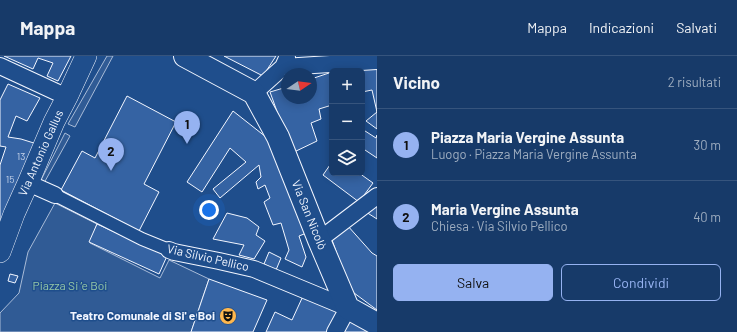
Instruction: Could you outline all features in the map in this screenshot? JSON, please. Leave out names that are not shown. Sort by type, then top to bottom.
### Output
[{"type":"main road","points":[[185,56],[254,94]]},
{"type":"main road","name":"Via San Nicolò","points":[[254,94],[278,137],[348,308]]},
{"type":"main road","points":[[348,308],[377,324]]},
{"type":"street","name":"Via Antonio Gallus","points":[[2,240],[54,122],[86,56]]},
{"type":"street","points":[[254,94],[285,61],[377,61]]},
{"type":"street","points":[[0,66],[67,97]]},
{"type":"street","name":"Via Silvio Pellico","points":[[28,183],[174,252],[254,269],[348,308]]},
{"type":"street","points":[[319,240],[377,196]]},
{"type":"street","points":[[335,332],[348,308]]},
{"type":"green space","points":[[107,56],[113,56],[75,127],[68,124]]},
{"type":"green space","points":[[65,133],[70,136],[44,183],[40,182]]},
{"type":"green space","name":"Piazza Si ’e Boi","points":[[55,203],[97,224],[90,243],[160,278],[169,260],[209,279],[191,332],[0,332],[0,313],[19,293],[28,252]]},
{"type":"building","points":[[4,56],[71,56],[58,81],[47,76],[53,63],[38,58],[33,69]]},
{"type":"building","points":[[224,56],[276,56],[263,76]]},
{"type":"building","points":[[377,67],[377,112],[372,90],[365,91],[365,68]]},
{"type":"building","points":[[329,73],[329,106],[319,109],[321,119],[311,123],[317,141],[292,153],[270,92],[281,89],[281,104],[317,104],[317,77]]},
{"type":"building","points":[[8,84],[40,98],[27,121],[16,116],[8,137],[37,144],[0,223],[0,165],[6,147],[0,146],[0,100]]},
{"type":"building","points":[[127,96],[176,122],[144,184],[159,192],[139,231],[61,190],[82,151],[95,158]]},
{"type":"building","points":[[233,111],[266,137],[280,155],[309,232],[299,236],[306,257],[302,267],[285,259],[289,250],[281,223],[273,225],[264,202],[270,198],[265,185],[258,189],[256,182],[261,177],[259,165],[220,198],[213,189],[246,162],[230,148],[202,192],[187,182]]},
{"type":"building","points":[[377,112],[377,129],[366,121]]},
{"type":"building","points":[[365,131],[376,138],[377,135],[377,158],[365,150]]},
{"type":"building","points":[[329,166],[329,176],[363,176],[373,183],[359,202],[323,175]]},
{"type":"building","points":[[377,204],[377,219],[366,212]]},
{"type":"building","points":[[227,213],[247,218],[259,227],[256,235],[265,241],[254,259],[239,255],[244,245],[213,239]]},
{"type":"building","points":[[97,224],[167,256],[159,274],[89,242]]},
{"type":"building","points":[[347,225],[372,253],[377,256],[377,310],[350,290],[332,240]]},
{"type":"building","points":[[269,252],[281,258],[276,270],[264,264]]},
{"type":"building","points":[[10,274],[18,276],[15,283],[8,281]]},
{"type":"building","name":"Teatro Comunale di Si' e Boi","points":[[209,279],[267,300],[253,332],[191,332]]},
{"type":"building","points":[[303,296],[339,310],[328,332],[266,332],[275,312],[292,320]]},
{"type":"building","points":[[351,319],[372,332],[344,332]]},
{"type":"place","name":"Piazza Maria Vergine Assunta","points":[[187,144]]},
{"type":"place","name":"Maria Vergine Assunta","points":[[111,171]]},
{"type":"place","name":"Teatro Comunale di Si' e Boi","points":[[228,316]]}]
